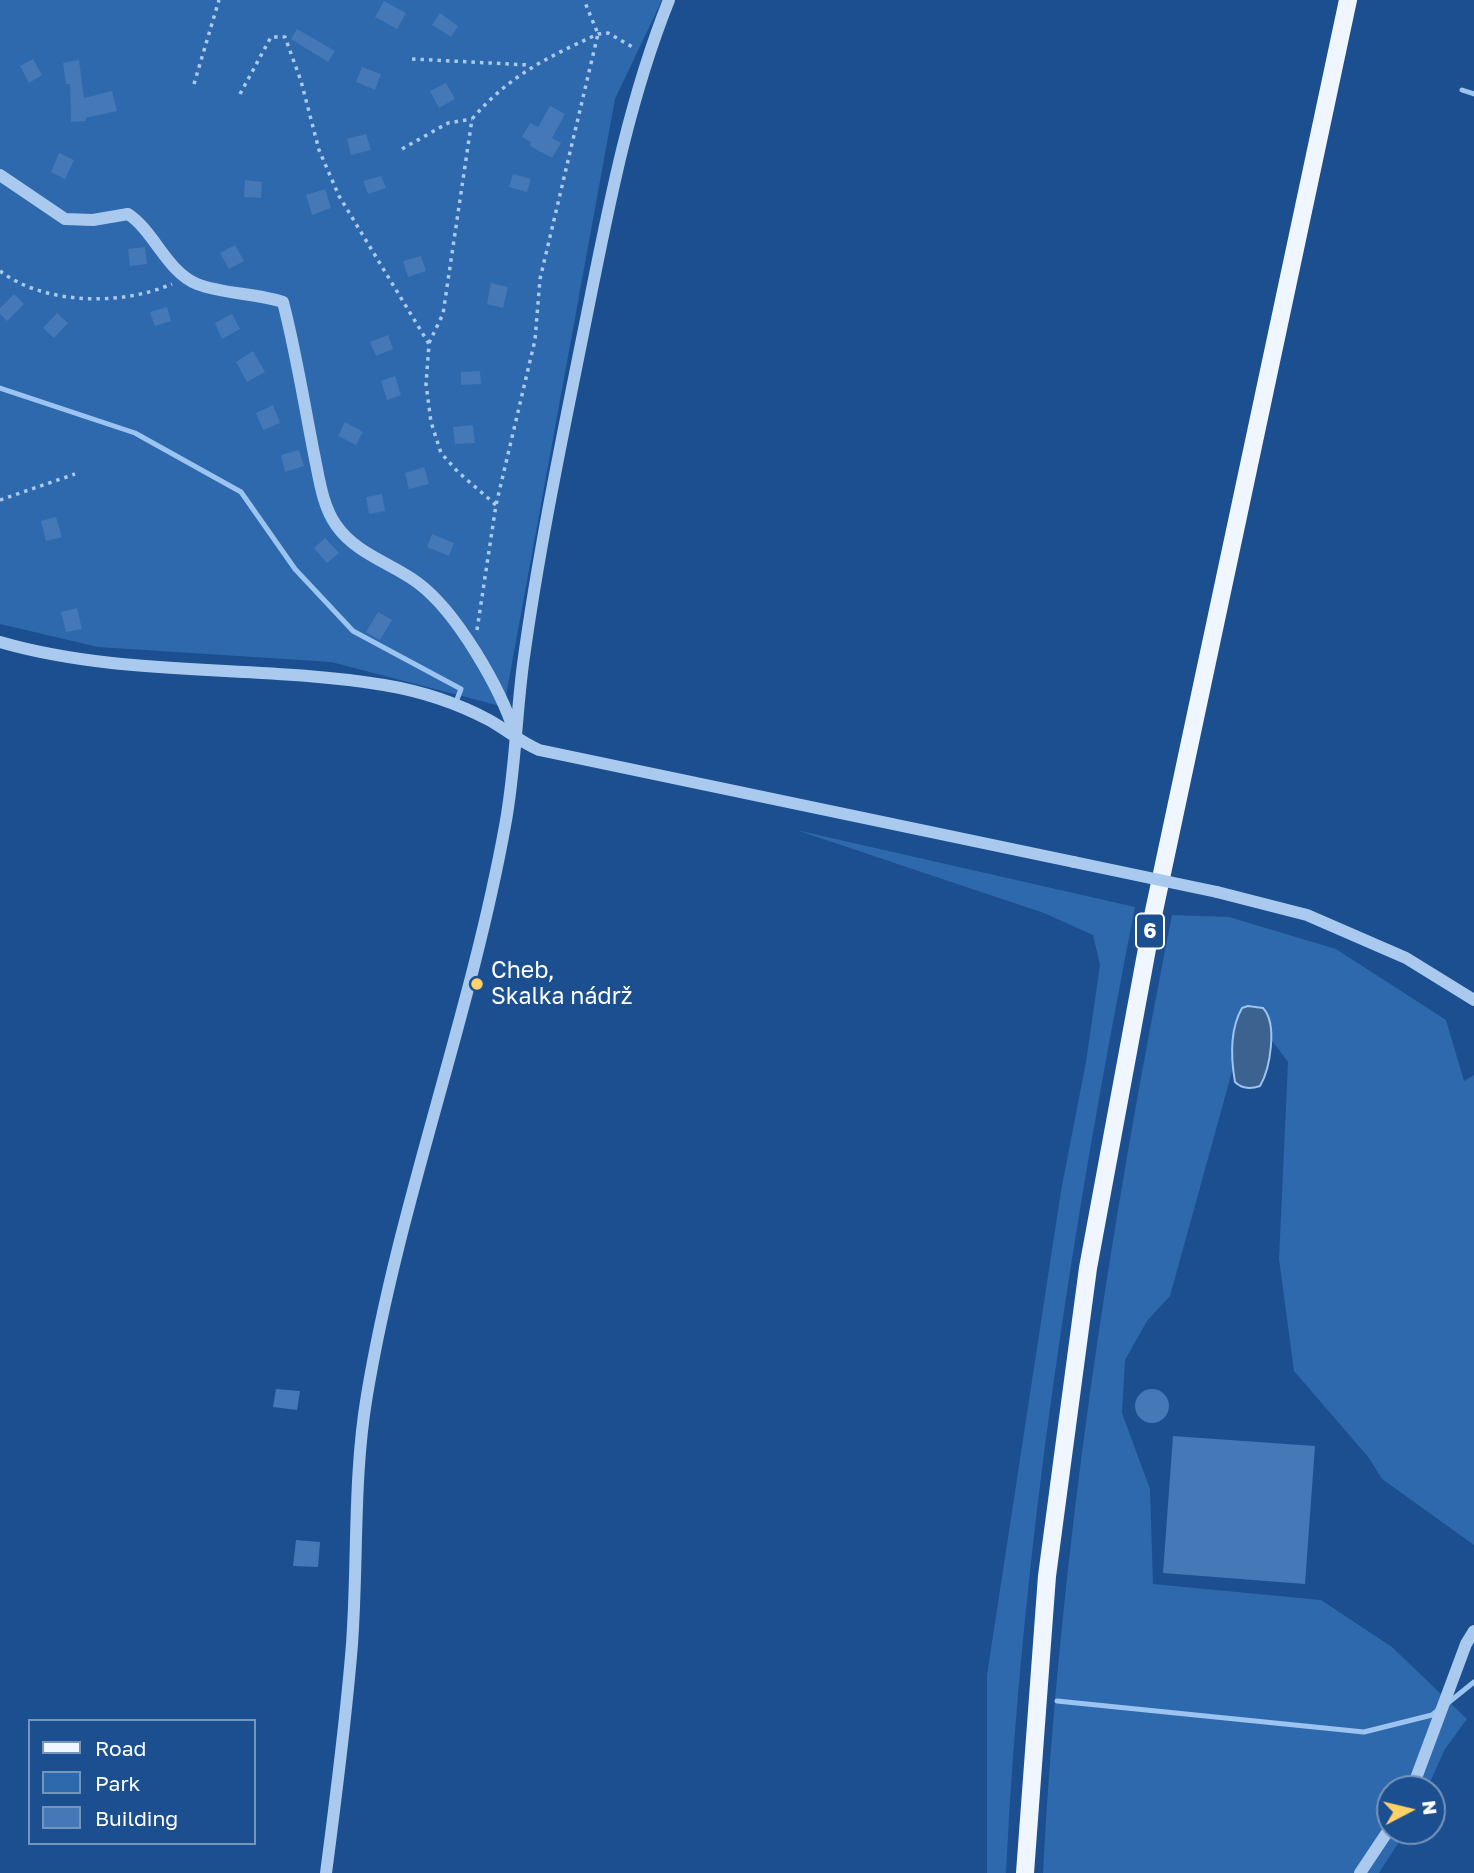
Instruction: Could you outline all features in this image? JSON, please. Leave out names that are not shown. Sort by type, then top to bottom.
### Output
[{"type":"main road","name":"6","points":[[1025,1873],[1034,1717],[1047,1576],[1088,1268],[1154,911],[1348,0]]},
{"type":"street","points":[[326,1873],[352,1645],[360,1454],[368,1392],[383,1314],[505,827],[517,741],[523,666],[559,451],[610,197],[647,56],[669,0]]},
{"type":"street","points":[[0,174],[65,219],[93,220],[128,214],[143,224],[173,264],[196,284],[260,295],[283,302],[322,490],[336,525],[361,551],[418,583],[474,649],[508,710],[517,741]]},
{"type":"street","points":[[0,642],[98,663],[241,671],[385,685],[441,699],[491,721],[517,741],[552,752],[1217,892],[1307,915],[1406,958],[1474,1000]]},
{"type":"street","points":[[1417,1775],[1466,1644],[1474,1631]]},
{"type":"street","points":[[1360,1873],[1379,1845]]},
{"type":"path","points":[[194,84],[219,0]]},
{"type":"path","points":[[474,649],[496,505],[534,341],[540,279],[598,34],[584,0]]},
{"type":"path","points":[[496,505],[458,472],[441,453],[431,422],[426,384],[429,344],[443,314],[472,118],[493,95],[531,65],[598,34],[608,33],[647,56]]},
{"type":"path","points":[[240,94],[271,37],[285,37],[318,150],[339,196],[429,344]]},
{"type":"path","points":[[412,59],[531,65]]},
{"type":"path","points":[[402,149],[448,123],[472,118]]},
{"type":"path","points":[[0,271],[40,292],[86,299],[162,288],[188,277]]},
{"type":"path","points":[[0,500],[75,474]]},
{"type":"green space","points":[[0,0],[662,0],[615,99],[504,707],[331,662],[98,647],[0,624]]},
{"type":"green space","points":[[796,830],[1135,907],[1091,1147],[1053,1388],[1024,1630],[1006,1873],[987,1873],[987,1675],[1061,1191],[1086,1062],[1100,965],[1093,935],[1044,913]]},
{"type":"green space","points":[[1172,915],[1229,917],[1336,949],[1446,1020],[1464,1081],[1474,1075],[1474,1545],[1382,1479],[1369,1458],[1294,1371],[1279,1259],[1288,1062],[1270,1038],[1267,1012],[1234,1033],[1233,1068],[1170,1296],[1147,1321],[1125,1360],[1122,1413],[1150,1489],[1153,1584],[1321,1600],[1392,1647],[1467,1719],[1445,1749],[1433,1775],[1376,1775],[1376,1845],[1397,1845],[1379,1873],[1043,1873],[1061,1632],[1090,1392],[1149,1034]]},
{"type":"shaded area","points":[[1242,1008],[1263,1008],[1268,1015],[1271,1035],[1264,1078],[1260,1086],[1250,1088],[1235,1082],[1232,1054],[1238,1016]]},
{"type":"building","points":[[384,1],[406,13],[397,29],[375,17]]},
{"type":"building","points":[[440,13],[458,26],[451,37],[432,25]]},
{"type":"building","points":[[297,29],[335,51],[328,62],[291,39]]},
{"type":"building","points":[[33,59],[42,75],[29,83],[20,66]]},
{"type":"building","points":[[79,60],[84,98],[112,91],[117,111],[86,118],[86,121],[71,122],[70,84],[66,84],[63,63]]},
{"type":"building","points":[[362,67],[381,74],[375,90],[356,82]]},
{"type":"building","points":[[446,83],[455,99],[439,108],[430,91]]},
{"type":"building","points":[[550,106],[565,114],[552,138],[561,143],[552,158],[530,146],[531,142],[522,137],[530,123],[538,127]]},
{"type":"building","points":[[366,134],[371,150],[351,155],[347,139]]},
{"type":"building","points":[[59,153],[74,160],[65,179],[51,172]]},
{"type":"building","points":[[513,174],[531,179],[527,192],[509,187]]},
{"type":"building","points":[[381,176],[386,188],[368,194],[363,181]]},
{"type":"building","points":[[245,180],[262,182],[261,198],[244,197]]},
{"type":"building","points":[[325,189],[331,208],[312,215],[306,195]]},
{"type":"building","points":[[235,245],[244,261],[229,269],[220,253]]},
{"type":"building","points":[[145,247],[147,264],[130,266],[128,249]]},
{"type":"building","points":[[421,256],[426,271],[408,277],[403,261]]},
{"type":"building","points":[[491,283],[508,287],[503,308],[487,304]]},
{"type":"building","points":[[14,294],[24,304],[7,321],[0,314],[0,308]]},
{"type":"building","points":[[167,307],[171,321],[155,326],[150,312]]},
{"type":"building","points":[[57,313],[68,323],[54,338],[43,328]]},
{"type":"building","points":[[232,314],[240,329],[222,339],[215,323]]},
{"type":"building","points":[[388,335],[393,349],[376,356],[370,342]]},
{"type":"building","points":[[253,351],[265,372],[247,382],[236,362]]},
{"type":"building","points":[[480,371],[481,384],[461,385],[461,372]]},
{"type":"building","points":[[395,376],[401,395],[387,400],[381,381]]},
{"type":"building","points":[[273,405],[280,423],[263,430],[256,413]]},
{"type":"building","points":[[345,422],[363,432],[356,445],[338,436]]},
{"type":"building","points":[[473,425],[475,443],[455,444],[453,427]]},
{"type":"building","points":[[299,450],[304,466],[285,472],[281,455]]},
{"type":"building","points":[[424,467],[429,484],[409,489],[405,473]]},
{"type":"building","points":[[382,494],[385,511],[369,514],[366,497]]},
{"type":"building","points":[[56,517],[62,537],[46,541],[41,521]]},
{"type":"building","points":[[432,534],[454,543],[449,556],[427,547]]},
{"type":"building","points":[[325,538],[339,553],[327,563],[314,548]]},
{"type":"building","points":[[77,608],[82,629],[66,632],[61,612]]},
{"type":"building","points":[[378,612],[392,620],[380,640],[366,632]]},
{"type":"building","points":[[276,1389],[300,1391],[297,1410],[273,1407]]},
{"type":"building","points":[[1152,1389],[1164,1394],[1169,1406],[1164,1418],[1152,1423],[1140,1418],[1135,1406],[1140,1394]]},
{"type":"building","points":[[1173,1436],[1315,1446],[1305,1584],[1163,1573]]},
{"type":"building","points":[[296,1540],[320,1542],[318,1567],[293,1566]]},
{"type":"waterway","points":[[1462,90],[1474,94]]},
{"type":"waterway","points":[[0,388],[135,433],[241,492],[295,569],[353,631],[461,689],[456,702]]},
{"type":"waterway","points":[[1448,1703],[1474,1682]]},
{"type":"waterway","points":[[1057,1701],[1364,1732],[1432,1715],[1437,1711]]},
{"type":"place","name":"Cheb, Skalka nádrž","points":[[477,984]]}]
